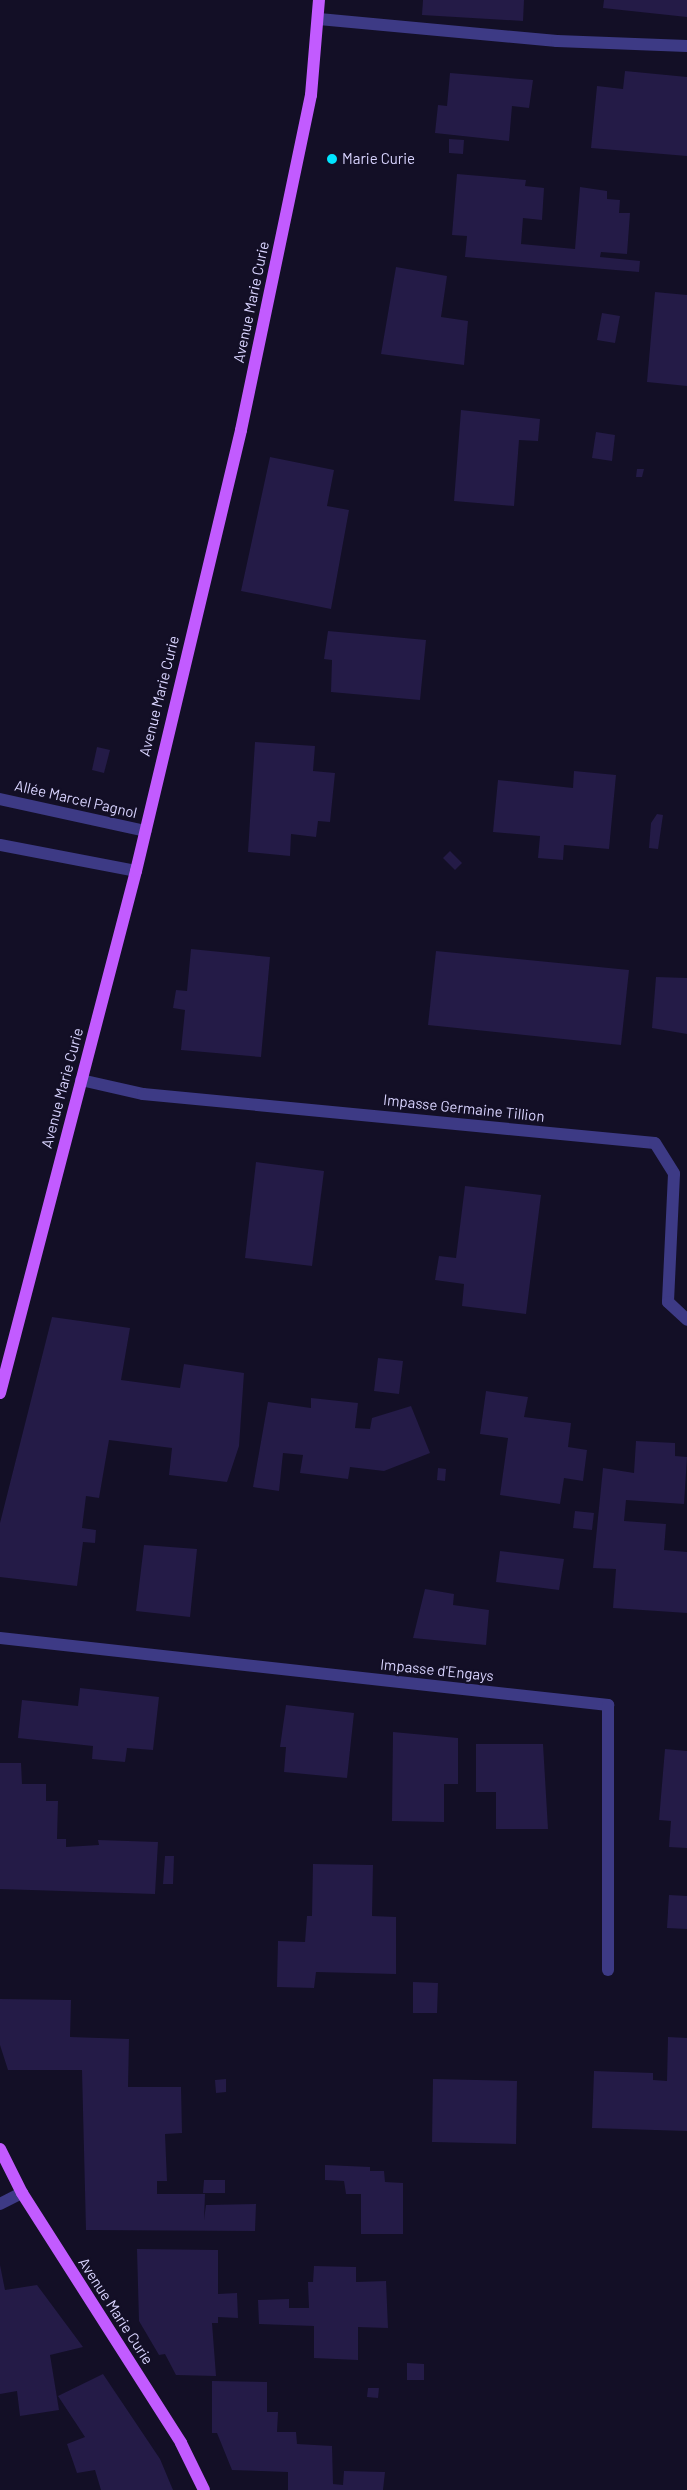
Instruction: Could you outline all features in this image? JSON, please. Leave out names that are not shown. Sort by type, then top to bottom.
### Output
[{"type":"main road","name":"Avenue Marie Curie","points":[[0,1393],[136,871],[241,430],[311,95],[319,19],[319,0]]},
{"type":"main road","name":"Avenue Marie Curie","points":[[0,2149],[22,2193],[181,2443],[204,2490]]},
{"type":"street","points":[[319,19],[557,41],[687,46]]},
{"type":"street","name":"Allée Marcel Pagnol","points":[[0,799],[146,831]]},
{"type":"street","points":[[0,845],[136,871]]},
{"type":"street","name":"Impasse Germaine Tillion","points":[[81,1080],[143,1094],[655,1143],[674,1174],[668,1302],[687,1320]]},
{"type":"street","name":"Impasse d'Engays","points":[[0,1638],[608,1705],[608,1970]]},
{"type":"street","points":[[0,2204],[22,2193]]},
{"type":"building","points":[[423,0],[524,0],[523,21],[422,15]]},
{"type":"building","points":[[604,0],[687,0],[687,17],[603,8]]},
{"type":"building","points":[[625,71],[687,77],[687,156],[591,148],[597,86],[623,89]]},
{"type":"building","points":[[450,73],[533,80],[529,108],[512,106],[509,141],[435,133],[438,105],[447,106]]},
{"type":"building","points":[[449,139],[464,140],[463,154],[449,153]]},
{"type":"building","points":[[457,174],[526,180],[525,186],[544,188],[542,220],[523,218],[521,244],[575,249],[580,187],[607,191],[607,199],[620,200],[619,213],[630,213],[627,254],[601,252],[600,257],[640,261],[639,272],[465,257],[467,236],[452,235]]},
{"type":"building","points":[[396,267],[447,276],[441,317],[468,321],[464,365],[381,354]]},
{"type":"building","points":[[655,292],[687,295],[687,386],[647,382]]},
{"type":"building","points":[[602,313],[620,316],[615,343],[597,340]]},
{"type":"building","points":[[461,410],[540,419],[538,441],[519,440],[514,506],[454,501]]},
{"type":"building","points":[[596,432],[615,435],[612,461],[592,458]]},
{"type":"building","points":[[270,457],[334,470],[327,506],[349,510],[331,609],[241,591]]},
{"type":"building","points":[[637,469],[644,469],[642,477],[636,477]]},
{"type":"building","points":[[328,631],[426,640],[420,700],[331,692],[332,660],[324,659]]},
{"type":"building","points":[[255,742],[315,746],[313,771],[335,773],[330,822],[318,821],[316,837],[291,834],[290,856],[248,852]]},
{"type":"building","points":[[97,747],[110,750],[104,773],[92,770]]},
{"type":"building","points":[[574,771],[616,775],[609,849],[564,845],[563,860],[538,858],[540,836],[493,832],[498,780],[573,788]]},
{"type":"building","points":[[657,814],[663,815],[658,849],[649,848],[651,823]]},
{"type":"building","points":[[450,851],[462,863],[455,870],[443,858]]},
{"type":"building","points":[[191,949],[270,957],[261,1057],[181,1050],[185,1010],[173,1008],[176,990],[187,991]]},
{"type":"building","points":[[436,951],[629,970],[621,1045],[428,1025]]},
{"type":"building","points":[[656,977],[687,978],[687,1034],[652,1028]]},
{"type":"building","points":[[256,1162],[324,1171],[312,1266],[245,1258]]},
{"type":"building","points":[[465,1186],[541,1195],[526,1314],[462,1306],[464,1284],[435,1280],[439,1256],[456,1258]]},
{"type":"building","points":[[52,1317],[130,1328],[121,1380],[180,1388],[184,1364],[244,1373],[239,1446],[227,1482],[169,1475],[172,1448],[109,1440],[99,1498],[86,1496],[82,1528],[96,1530],[95,1543],[83,1542],[77,1586],[0,1577],[0,1523]]},
{"type":"building","points":[[378,1358],[403,1361],[399,1394],[374,1391]]},
{"type":"building","points":[[486,1391],[528,1397],[524,1417],[571,1423],[568,1447],[587,1450],[583,1481],[564,1478],[560,1504],[500,1495],[508,1438],[480,1434]]},
{"type":"building","points":[[311,1398],[358,1403],[355,1428],[370,1429],[372,1418],[411,1406],[430,1453],[384,1471],[350,1467],[348,1479],[300,1473],[303,1455],[283,1453],[279,1491],[253,1487],[268,1402],[311,1408]]},
{"type":"building","points":[[636,1441],[675,1443],[675,1456],[687,1457],[684,1504],[626,1500],[624,1521],[666,1524],[664,1550],[687,1552],[687,1613],[613,1608],[616,1569],[593,1568],[603,1468],[634,1473]]},
{"type":"building","points":[[438,1468],[446,1469],[445,1481],[437,1480]]},
{"type":"building","points":[[575,1511],[594,1513],[592,1530],[573,1528]]},
{"type":"building","points":[[144,1545],[197,1549],[190,1617],[136,1611]]},
{"type":"building","points":[[500,1551],[564,1559],[559,1590],[496,1582]]},
{"type":"building","points":[[425,1589],[454,1594],[453,1605],[489,1610],[486,1645],[413,1638]]},
{"type":"building","points":[[80,1688],[159,1697],[153,1750],[127,1748],[125,1762],[92,1759],[93,1746],[18,1738],[22,1700],[78,1706]]},
{"type":"building","points":[[286,1705],[354,1713],[347,1778],[284,1772],[286,1747],[280,1747]]},
{"type":"building","points":[[393,1732],[458,1738],[458,1784],[444,1784],[444,1822],[392,1821]]},
{"type":"building","points":[[476,1744],[543,1744],[548,1829],[496,1829],[496,1792],[476,1792]]},
{"type":"building","points":[[665,1749],[687,1751],[687,1848],[669,1847],[671,1821],[659,1820]]},
{"type":"building","points":[[0,1763],[21,1763],[22,1784],[46,1784],[46,1801],[58,1801],[57,1839],[66,1839],[66,1847],[99,1845],[98,1840],[158,1842],[155,1894],[0,1889]]},
{"type":"building","points":[[165,1856],[174,1856],[173,1884],[163,1884]]},
{"type":"building","points":[[313,1864],[373,1865],[372,1916],[396,1917],[396,1974],[316,1972],[314,1988],[277,1987],[278,1941],[305,1942],[307,1916],[312,1916]]},
{"type":"building","points":[[669,1895],[687,1896],[687,1929],[667,1928]]},
{"type":"building","points":[[413,1982],[438,1983],[437,2013],[413,2013]]},
{"type":"building","points":[[0,1999],[71,2000],[70,2037],[129,2039],[128,2087],[181,2087],[182,2133],[165,2134],[167,2181],[157,2181],[157,2194],[205,2194],[204,2220],[206,2205],[256,2204],[255,2231],[86,2230],[82,2070],[8,2070],[0,2045]]},
{"type":"building","points":[[668,2037],[687,2038],[687,2131],[592,2128],[594,2071],[653,2073],[653,2080],[667,2081]]},
{"type":"building","points":[[226,2079],[226,2092],[216,2093],[215,2080]]},
{"type":"building","points":[[433,2079],[517,2081],[516,2144],[432,2142]]},
{"type":"building","points":[[325,2165],[370,2167],[370,2171],[384,2171],[385,2182],[403,2183],[403,2234],[361,2234],[361,2194],[346,2194],[344,2181],[325,2180]]},
{"type":"building","points":[[204,2180],[225,2180],[225,2193],[203,2193]]},
{"type":"building","points":[[137,2249],[218,2250],[218,2294],[237,2293],[238,2318],[218,2317],[218,2323],[212,2323],[216,2376],[176,2375],[165,2354],[159,2355],[139,2321]]},
{"type":"building","points":[[0,2265],[5,2290],[37,2285],[83,2347],[50,2355],[59,2410],[20,2416],[17,2391],[0,2394]]},
{"type":"building","points":[[314,2266],[356,2267],[356,2282],[386,2281],[388,2328],[358,2327],[358,2360],[314,2358],[314,2326],[259,2324],[258,2300],[289,2299],[289,2308],[309,2308],[308,2282],[313,2282]]},
{"type":"building","points":[[407,2363],[424,2364],[424,2380],[407,2380]]},
{"type":"building","points":[[103,2374],[160,2459],[173,2490],[101,2490],[95,2470],[77,2473],[67,2444],[85,2437],[58,2396]]},
{"type":"building","points":[[212,2381],[267,2382],[267,2412],[278,2412],[277,2432],[296,2432],[297,2444],[332,2446],[333,2484],[343,2485],[344,2471],[385,2472],[383,2490],[288,2490],[288,2472],[232,2470],[217,2433],[212,2433]]},
{"type":"building","points":[[368,2388],[379,2388],[378,2398],[367,2397]]},
{"type":"place","name":"Marie Curie","points":[[332,159]]}]
